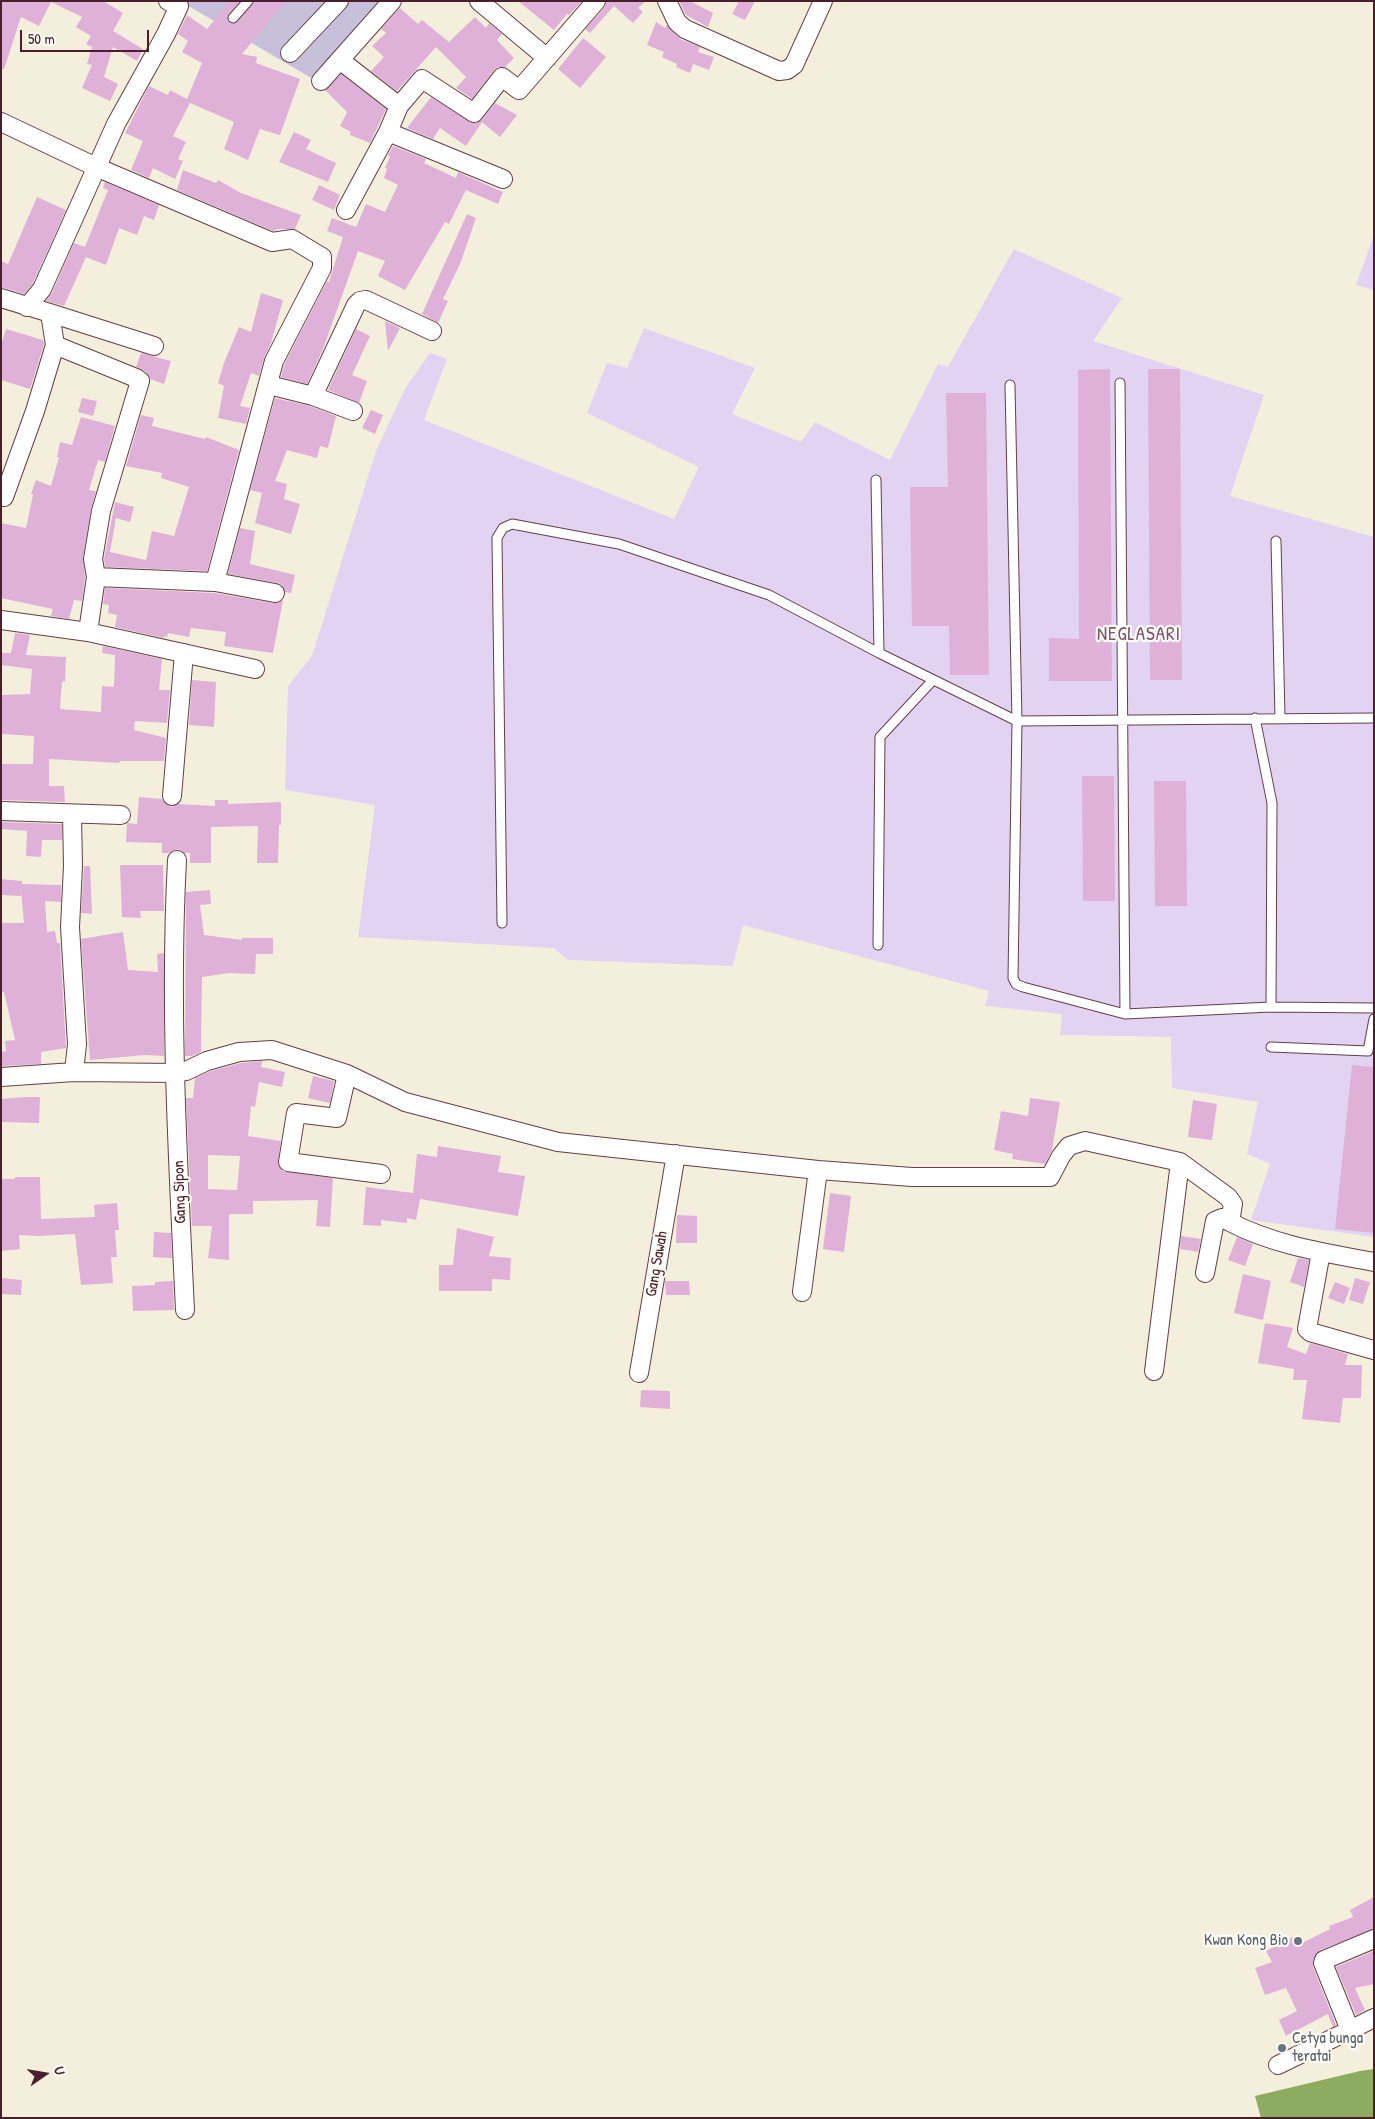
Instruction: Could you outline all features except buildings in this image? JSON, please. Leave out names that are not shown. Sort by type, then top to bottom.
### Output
[{"type":"street","points":[[27,307],[42,289],[116,124],[166,34],[179,6],[168,1]]},
{"type":"street","points":[[290,53],[339,1]]},
{"type":"street","points":[[321,81],[341,61],[392,1]]},
{"type":"street","points":[[479,1],[547,58]]},
{"type":"street","points":[[346,210],[388,132],[398,106],[422,78],[474,113],[502,77],[519,90],[596,1]]},
{"type":"street","points":[[667,1],[677,22],[685,29],[779,71],[787,70],[794,65],[823,1]]},
{"type":"street","points":[[341,61],[398,106]]},
{"type":"street","points":[[1,122],[96,167],[272,242],[292,239],[322,256],[322,268],[274,361],[269,385],[240,482],[215,582]]},
{"type":"street","points":[[388,132],[503,179]]},
{"type":"street","points":[[1,298],[154,346]]},
{"type":"street","points":[[313,396],[356,305],[360,301],[366,300],[432,331]]},
{"type":"street","points":[[4,497],[35,411],[55,345],[50,314]]},
{"type":"street","points":[[55,345],[140,381],[101,511],[93,559],[96,577],[88,632]]},
{"type":"street","points":[[269,385],[313,396],[352,411]]},
{"type":"street","points":[[96,577],[215,582],[275,593]]},
{"type":"street","points":[[1,620],[88,632],[255,669]]},
{"type":"street","points":[[172,796],[184,653]]},
{"type":"street","points":[[1,811],[121,815]]},
{"type":"street","points":[[72,814],[73,866],[70,927],[77,1044],[74,1072]]},
{"type":"street","name":"Gang Sipon","points":[[177,860],[174,917],[176,1073],[185,1310]]},
{"type":"street","points":[[1,1077],[74,1072],[176,1073],[186,1072],[207,1061],[239,1052],[272,1050],[347,1074],[406,1102],[558,1142],[818,1170],[912,1177],[1050,1177],[1061,1156],[1070,1146],[1085,1141],[1180,1162],[1228,1197],[1233,1204],[1230,1222]]},
{"type":"street","points":[[347,1074],[336,1118],[296,1113],[288,1162],[381,1174]]},
{"type":"street","name":"Gang Sawah","points":[[638,1373],[676,1154]]},
{"type":"street","points":[[1154,1371],[1180,1162]]},
{"type":"street","points":[[802,1292],[818,1170]]},
{"type":"street","points":[[1206,1273],[1215,1221],[1222,1218],[1248,1232],[1321,1252],[1374,1262]]},
{"type":"street","points":[[1321,1252],[1307,1329],[1310,1332],[1374,1350]]},
{"type":"street","points":[[1350,2030],[1323,1963],[1324,1960],[1374,1939]]},
{"type":"street","points":[[1278,2065],[1374,2018]]},
{"type":"lane","points":[[232,18],[248,1]]},
{"type":"lane","points":[[1120,383],[1125,1014]]},
{"type":"lane","points":[[1010,385],[1017,721],[1013,978],[1016,984],[1125,1014],[1271,1007],[1374,1008]]},
{"type":"lane","points":[[876,480],[879,653]]},
{"type":"lane","points":[[502,923],[497,538],[503,528],[512,524],[628,547],[769,595],[879,653],[1017,721],[1374,718]]},
{"type":"lane","points":[[1276,541],[1280,718]]},
{"type":"lane","points":[[878,945],[880,737],[933,680]]},
{"type":"lane","points":[[1256,718],[1272,803],[1271,1007]]},
{"type":"lane","points":[[1271,1047],[1368,1051],[1374,1019]]},
{"type":"shaded area","points":[[180,1],[386,1],[325,86]]},
{"type":"shaded area","points":[[1374,235],[1374,290],[1356,285]]},
{"type":"shaded area","points":[[1014,249],[1122,298],[1093,341],[1264,395],[1230,496],[1374,537],[1374,1237],[1251,1220],[1270,1164],[1247,1154],[1258,1102],[1172,1088],[1171,1037],[1060,1035],[1062,1014],[985,1006],[989,991],[743,925],[733,966],[568,960],[554,948],[358,937],[375,805],[285,790],[288,686],[312,656],[376,451],[406,387],[430,353],[447,359],[424,420],[674,519],[699,467],[587,413],[607,363],[627,368],[644,328],[755,368],[732,414],[801,442],[815,422],[890,460],[938,364],[948,367]]},
{"type":"green space","points":[[1374,2069],[1374,2118],[1261,2118],[1255,2096]]},
{"type":"place","name":"Kwan Kong Bio","points":[[1298,1941]]},
{"type":"place","name":"Cetya bunga teratai","points":[[1282,2048]]},
{"type":"district","name":"NEGLASARI","points":[[1139,635]]}]
